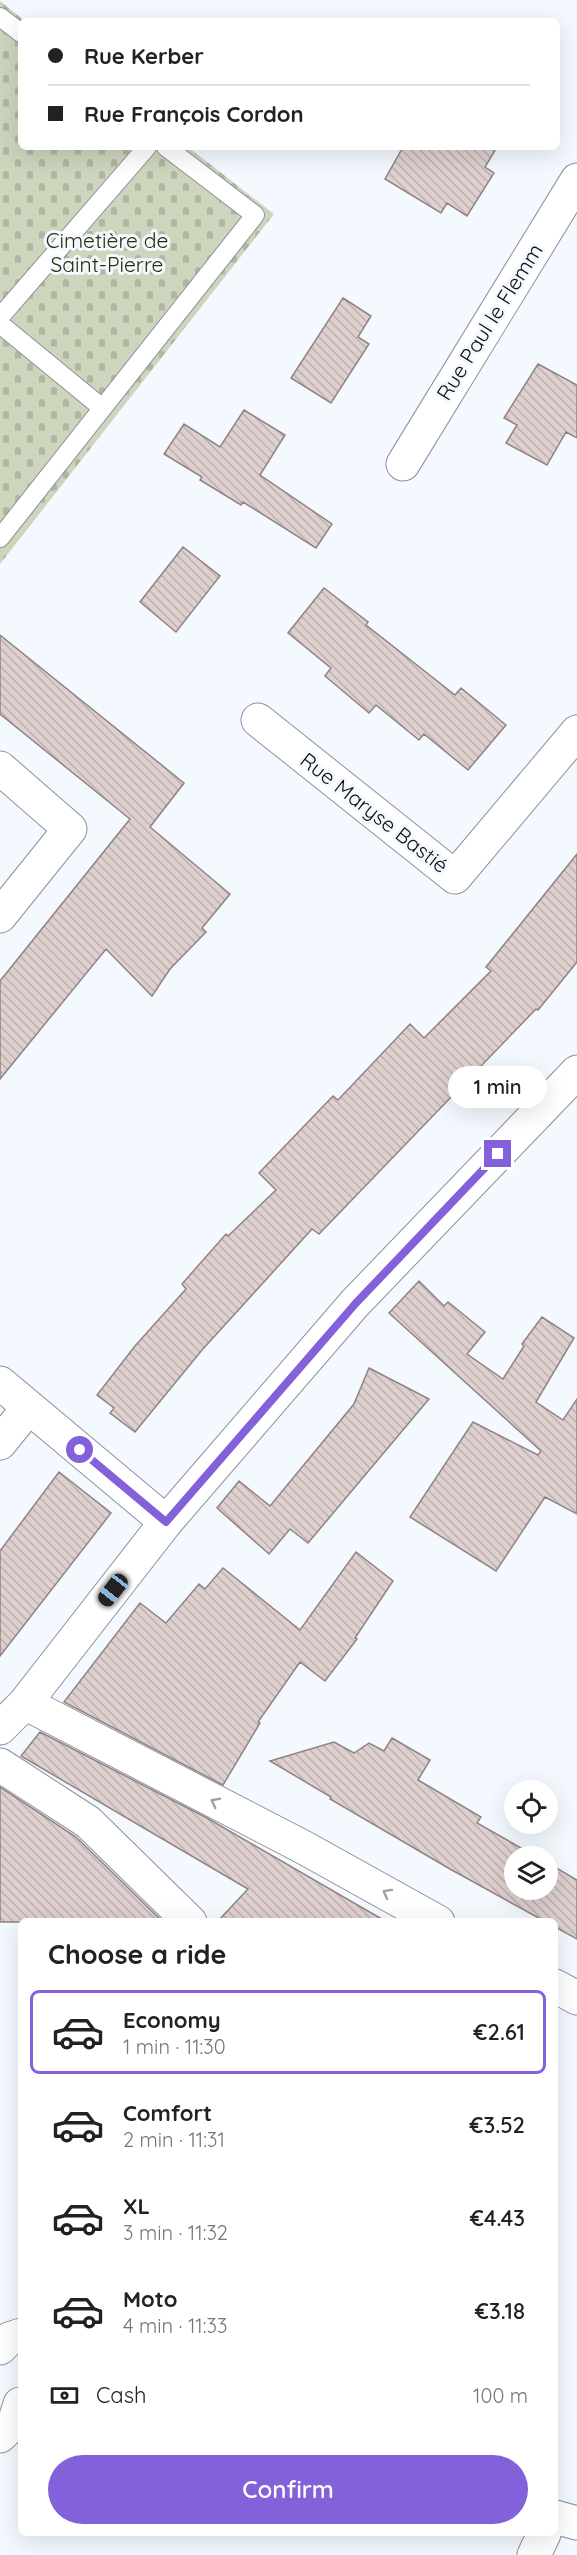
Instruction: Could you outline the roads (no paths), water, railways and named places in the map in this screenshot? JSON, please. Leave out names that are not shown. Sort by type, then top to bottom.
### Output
[{"type":"street","name":"Rue Paul le Flemm","points":[[403,464],[577,180]]},
{"type":"street","name":"Rue Maryse Bastié","points":[[258,720],[455,877],[577,732]]},
{"type":"street","points":[[0,768],[70,829],[0,916]]},
{"type":"street","points":[[0,1728],[25,1703],[166,1522],[356,1303],[577,1072]]},
{"type":"street","points":[[0,1383],[166,1522]]},
{"type":"street","points":[[0,1443],[29,1407]]},
{"type":"street","points":[[25,1703],[303,1847],[431,1918]]},
{"type":"street","points":[[0,1765],[88,1822],[186,1918]]},
{"type":"street","points":[[558,1988],[577,1998]]},
{"type":"street","points":[[0,2347],[9,2339],[18,2336]]},
{"type":"street","points":[[0,2436],[14,2423],[14,2400]]},
{"type":"street","points":[[558,2518],[577,2523]]},
{"type":"street","points":[[534,2555],[543,2536]]},
{"type":"lane","points":[[0,17],[18,31]]},
{"type":"lane","points":[[0,317],[144,150]]},
{"type":"lane","points":[[0,538],[101,407],[255,215],[170,150]]},
{"type":"lane","points":[[0,324],[101,407]]},
{"type":"park label","name":"Cimetière de Saint-Pierre","points":[[107,253]]}]
